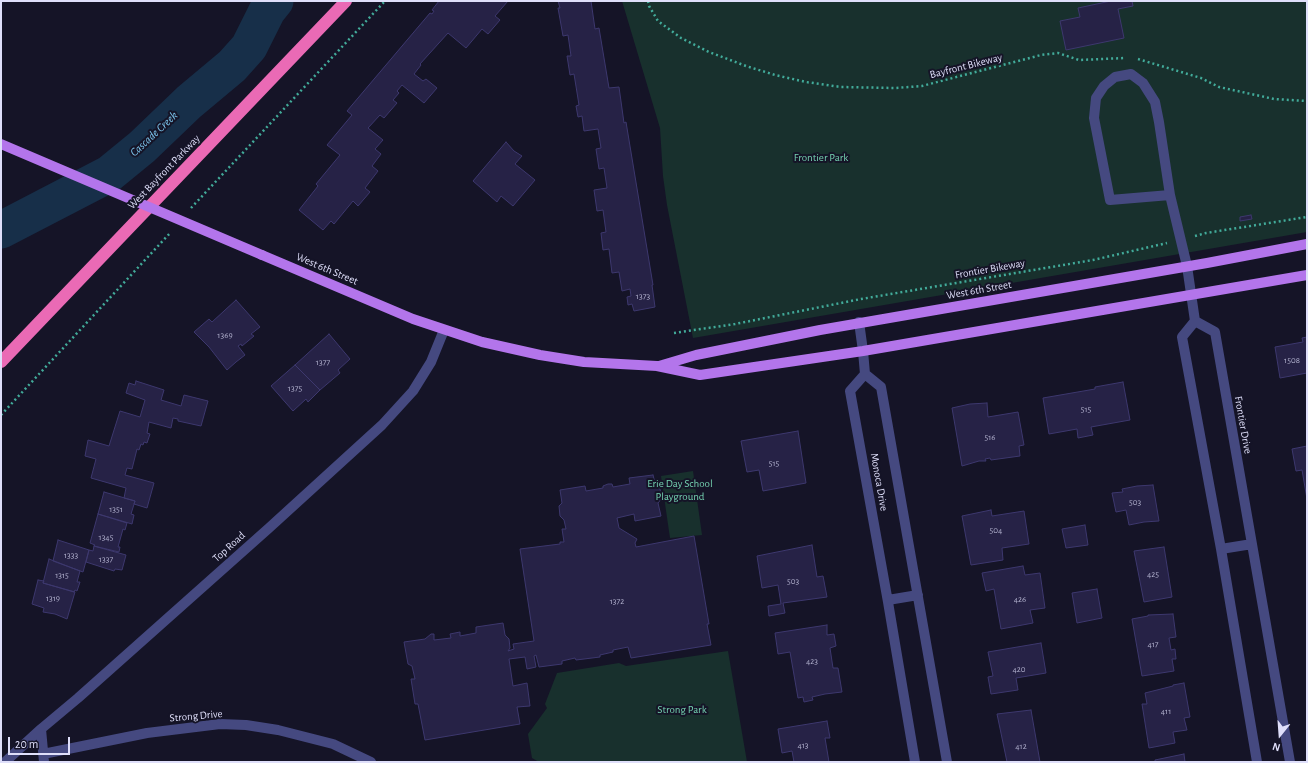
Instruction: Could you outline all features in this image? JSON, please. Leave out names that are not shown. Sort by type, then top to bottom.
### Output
[{"type":"highway","name":"West Bayfront Parkway","points":[[1,362],[346,1]]},
{"type":"main road","name":"West 6th Street","points":[[1,144],[412,319],[444,330],[482,342],[540,355],[584,362],[657,366],[700,376],[864,351],[1307,275]]},
{"type":"main road","name":"West 6th Street","points":[[657,366],[696,354],[859,322],[1307,244]]},
{"type":"street","points":[[1170,195],[1110,200],[1094,118],[1096,98],[1104,86],[1115,77],[1131,74],[1143,83],[1155,102],[1170,195],[1187,266],[1195,321],[1182,337],[1221,549],[1257,762]]},
{"type":"street","name":"Frontier Drive","points":[[1195,321],[1215,332],[1290,762]]},
{"type":"street","points":[[859,322],[864,351],[865,374]]},
{"type":"street","name":"Top Road","points":[[5,762],[40,729],[78,698],[269,528],[382,425],[413,391],[431,362],[444,330]]},
{"type":"street","name":"Monoca Drive","points":[[915,762],[888,600],[850,391],[865,374],[881,387],[947,762]]},
{"type":"street","points":[[1221,549],[1252,544]]},
{"type":"street","points":[[888,600],[918,594]]},
{"type":"street","name":"Strong Drive","points":[[44,758],[147,733],[220,724],[278,730],[333,744],[371,762]]},
{"type":"street","points":[[40,729],[44,758]]},
{"type":"path","name":"Bayfront Bikeway","points":[[648,1],[649,6],[658,21],[681,38],[710,52],[775,75],[806,82],[841,87],[895,88],[922,86],[1042,55],[1058,53],[1079,60],[1128,59]]},
{"type":"path","points":[[1135,59],[1201,78],[1220,87],[1274,99],[1307,101]]},
{"type":"path","name":"Frontier Bikeway","points":[[674,333],[735,324],[861,299],[1093,260],[1206,233],[1307,217]]},
{"type":"green space","name":"Frontier Park","points":[[622,1],[1307,1],[1307,232],[693,338],[667,205],[663,176],[660,128]]},
{"type":"green space","name":"Erie Day School Playground","points":[[693,471],[702,535],[670,538],[661,476]]},
{"type":"green space","name":"Strong Park","points":[[728,651],[747,762],[539,762],[532,758],[528,734],[547,708],[545,704],[557,673],[619,663],[626,666]]},
{"type":"building","points":[[439,1],[508,1],[495,16],[500,20],[488,34],[482,29],[466,48],[448,33],[420,64],[421,65],[414,74],[423,81],[426,79],[437,88],[424,103],[402,85],[397,91],[399,93],[393,100],[397,103],[384,118],[380,115],[368,128],[383,140],[375,149],[381,154],[372,166],[378,171],[365,188],[370,192],[358,206],[353,201],[334,224],[331,221],[323,230],[299,210],[318,186],[316,184],[340,155],[327,145],[352,115],[347,111],[430,13],[432,14],[434,11],[432,10]]},
{"type":"building","points":[[558,1],[591,1],[595,29],[599,28],[609,88],[619,87],[653,285],[655,307],[634,311],[632,304],[628,305],[627,297],[631,296],[630,289],[622,291],[619,272],[612,273],[609,249],[603,250],[601,233],[606,232],[603,210],[597,211],[594,190],[607,188],[604,168],[599,169],[596,149],[601,148],[598,129],[584,131],[582,116],[578,117],[576,106],[579,105],[574,74],[570,75],[567,56],[571,56],[568,35],[563,36]]},
{"type":"building","points":[[1111,1],[1132,1],[1133,6],[1118,9],[1124,38],[1066,50],[1060,21],[1080,17],[1078,8]]},
{"type":"building","points":[[506,142],[514,151],[522,156],[515,164],[535,180],[513,206],[501,196],[497,202],[473,181]]},
{"type":"building","points":[[1251,215],[1252,219],[1240,221],[1240,217]]},
{"type":"building","points":[[236,300],[260,327],[251,334],[254,336],[242,346],[241,344],[238,346],[245,355],[227,370],[209,347],[194,332],[209,319],[212,322]]},
{"type":"building","points":[[329,334],[350,359],[338,370],[340,373],[320,390],[295,365]]},
{"type":"building","points":[[1307,337],[1307,373],[1280,378],[1275,347],[1303,342],[1302,338]]},
{"type":"building","points":[[295,365],[320,390],[308,402],[306,399],[293,411],[271,386]]},
{"type":"building","points":[[136,381],[164,390],[161,400],[181,406],[184,395],[208,401],[201,426],[178,421],[178,419],[173,418],[171,428],[149,422],[147,433],[150,434],[147,443],[144,442],[143,445],[141,444],[139,450],[137,449],[132,469],[127,468],[125,475],[154,483],[147,508],[134,504],[135,501],[124,498],[126,488],[91,478],[96,459],[85,456],[88,440],[109,446],[120,411],[140,417],[145,400],[126,393],[129,383],[135,385]]},
{"type":"building","points":[[1123,382],[1130,420],[1091,427],[1093,435],[1078,438],[1077,429],[1049,434],[1043,398],[1095,389],[1095,387]]},
{"type":"building","points":[[987,403],[988,417],[1018,412],[1024,445],[1019,446],[1020,456],[991,460],[990,458],[985,459],[986,461],[979,461],[962,466],[952,408],[970,404]]},
{"type":"building","points":[[798,431],[806,483],[763,491],[759,470],[747,472],[741,441]]},
{"type":"building","points":[[1307,446],[1307,499],[1302,470],[1296,471],[1292,449]]},
{"type":"building","points":[[653,475],[656,487],[660,489],[662,498],[658,503],[661,516],[635,521],[634,514],[617,518],[619,528],[637,539],[635,543],[636,547],[694,536],[709,624],[707,624],[711,645],[631,658],[628,647],[613,650],[613,652],[600,655],[600,657],[576,660],[575,658],[562,661],[562,664],[539,667],[536,655],[534,656],[536,667],[527,669],[525,657],[509,659],[513,686],[527,683],[530,706],[517,707],[520,724],[425,740],[418,704],[415,704],[411,679],[415,679],[412,666],[408,664],[404,642],[425,639],[431,634],[434,634],[434,640],[451,638],[450,634],[460,632],[460,636],[476,633],[476,627],[503,623],[505,635],[509,639],[510,648],[508,651],[514,649],[513,644],[534,641],[520,549],[560,544],[560,542],[564,542],[562,529],[566,529],[564,520],[560,516],[559,506],[562,503],[560,490],[585,486],[586,491],[603,488],[603,486],[608,484],[612,484],[613,487],[630,484],[629,478]]},
{"type":"building","points":[[1153,485],[1159,521],[1129,525],[1126,510],[1116,512],[1112,493],[1123,492],[1122,489],[1137,486]]},
{"type":"building","points":[[104,492],[135,501],[131,514],[134,515],[132,524],[98,514]]},
{"type":"building","points":[[991,510],[992,516],[1024,511],[1029,544],[1002,548],[1003,560],[971,565],[962,516]]},
{"type":"building","points":[[98,514],[127,523],[125,530],[123,529],[118,547],[120,547],[119,552],[94,546],[95,545],[90,543]]},
{"type":"building","points":[[1085,525],[1088,545],[1066,548],[1062,529]]},
{"type":"building","points":[[58,540],[89,550],[83,572],[53,561]]},
{"type":"building","points":[[812,545],[817,577],[823,576],[827,597],[783,603],[785,613],[769,616],[768,606],[781,604],[778,585],[762,588],[757,556]]},
{"type":"building","points":[[94,546],[126,555],[122,570],[115,569],[114,571],[86,562],[89,550],[93,551]]},
{"type":"building","points":[[1164,547],[1172,597],[1144,602],[1134,551]]},
{"type":"building","points":[[49,559],[80,571],[77,582],[80,582],[77,591],[75,590],[74,592],[43,583]]},
{"type":"building","points":[[1023,566],[1025,575],[1040,573],[1045,608],[1030,610],[1033,623],[1001,629],[994,589],[986,591],[982,573]]},
{"type":"building","points":[[38,580],[44,581],[43,583],[75,592],[67,619],[55,614],[43,612],[44,608],[32,604]]},
{"type":"building","points":[[1097,589],[1102,618],[1077,623],[1072,593]]},
{"type":"building","points":[[1173,614],[1176,637],[1169,638],[1171,650],[1175,649],[1176,659],[1172,659],[1174,671],[1142,676],[1132,619],[1148,615]]},
{"type":"building","points":[[827,625],[827,635],[834,634],[836,646],[830,648],[833,668],[838,668],[842,692],[812,697],[813,700],[804,702],[803,697],[798,698],[790,652],[778,654],[775,633]]},
{"type":"building","points":[[1041,643],[1046,673],[1016,678],[1018,690],[991,694],[988,677],[993,676],[988,652]]},
{"type":"building","points":[[1184,683],[1190,717],[1184,718],[1187,730],[1173,732],[1175,743],[1149,748],[1142,704],[1147,704],[1145,693]]},
{"type":"building","points":[[1031,710],[1040,762],[1007,762],[997,714]]},
{"type":"building","points":[[827,721],[830,738],[825,738],[829,762],[794,762],[792,751],[782,753],[778,729]]},
{"type":"building","points":[[1184,754],[1185,762],[1155,762],[1155,760]]},
{"type":"waterway","name":"Cascade Creek","points":[[1,230],[109,174],[142,147],[189,102],[232,66],[249,47],[267,11],[275,1]]}]
